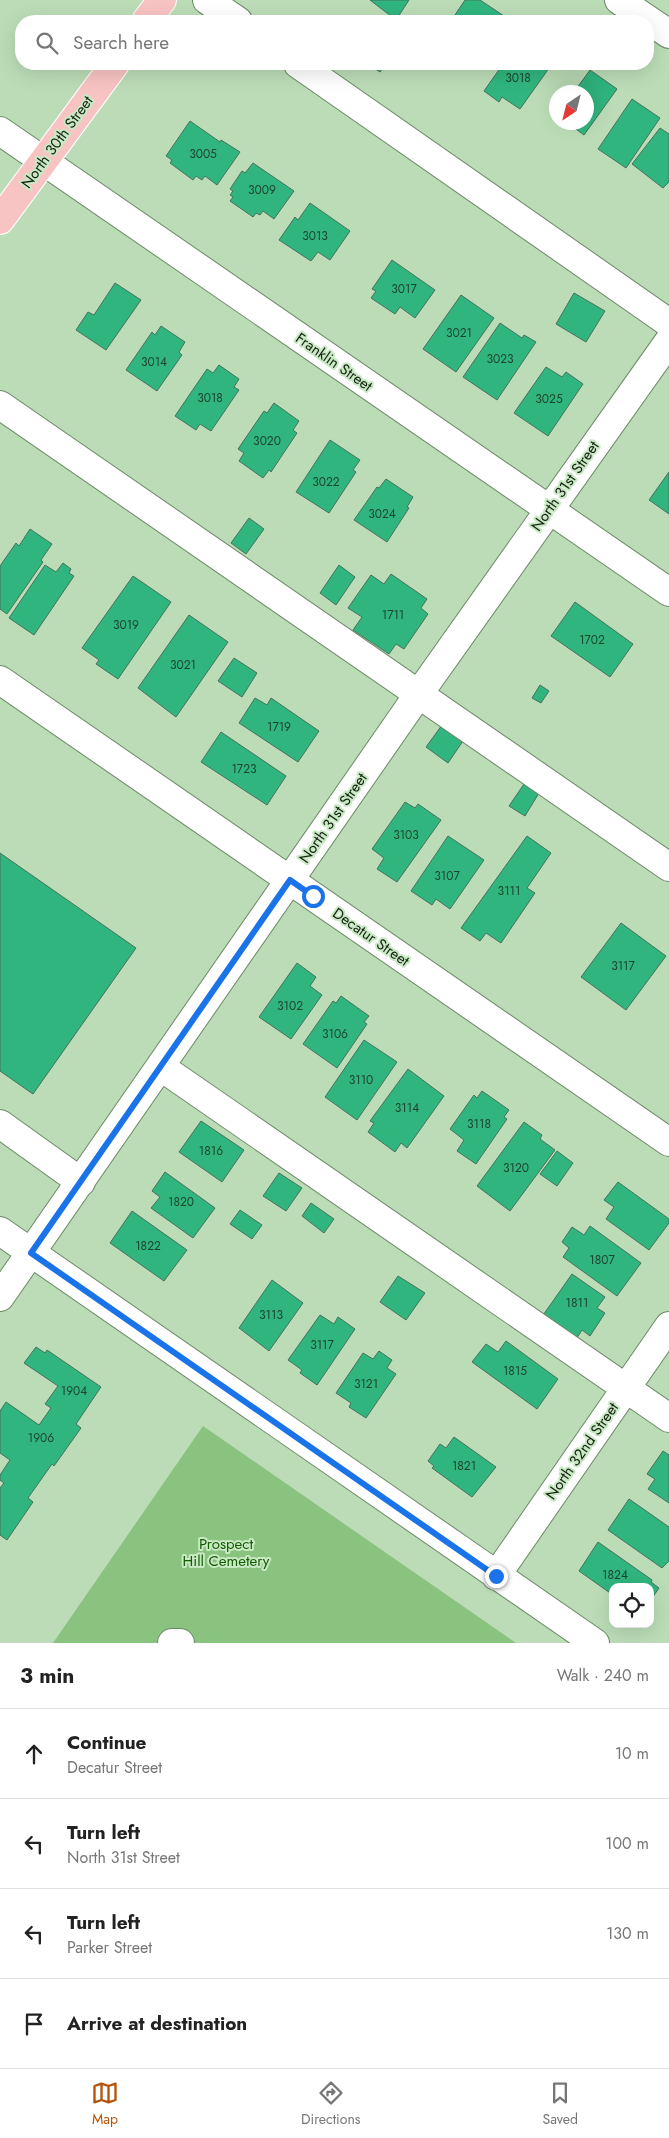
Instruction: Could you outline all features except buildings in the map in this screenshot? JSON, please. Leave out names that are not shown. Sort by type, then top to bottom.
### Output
[{"type":"main road","points":[[151,15],[162,0]]},
{"type":"main road","name":"North 30th Street","points":[[0,220],[110,70]]},
{"type":"street","points":[[207,0],[229,15]]},
{"type":"street","points":[[619,0],[641,15]]},
{"type":"street","points":[[654,24],[669,34]]},
{"type":"street","points":[[307,70],[669,323]]},
{"type":"street","name":"Franklin Street","points":[[0,131],[669,592]]},
{"type":"street","name":"North 31st Street","points":[[0,1297],[418,695],[669,341]]},
{"type":"street","points":[[0,405],[669,867]]},
{"type":"street","name":"Decatur Street","points":[[3,689],[290,880],[669,1142]]},
{"type":"street","points":[[161,1067],[669,1418]]},
{"type":"street","points":[[0,1124],[81,1182]]},
{"type":"street","points":[[0,1231],[595,1643]]},
{"type":"street","name":"North 32nd Street","points":[[496,1576],[669,1326]]},
{"type":"street","points":[[172,1643],[180,1643]]},
{"type":"green space","name":"Prospect Hill Cemetery","points":[[203,1426],[516,1643],[53,1643]]},
{"type":"route","points":[[313,896],[290,880],[31,1253],[496,1576]]}]
